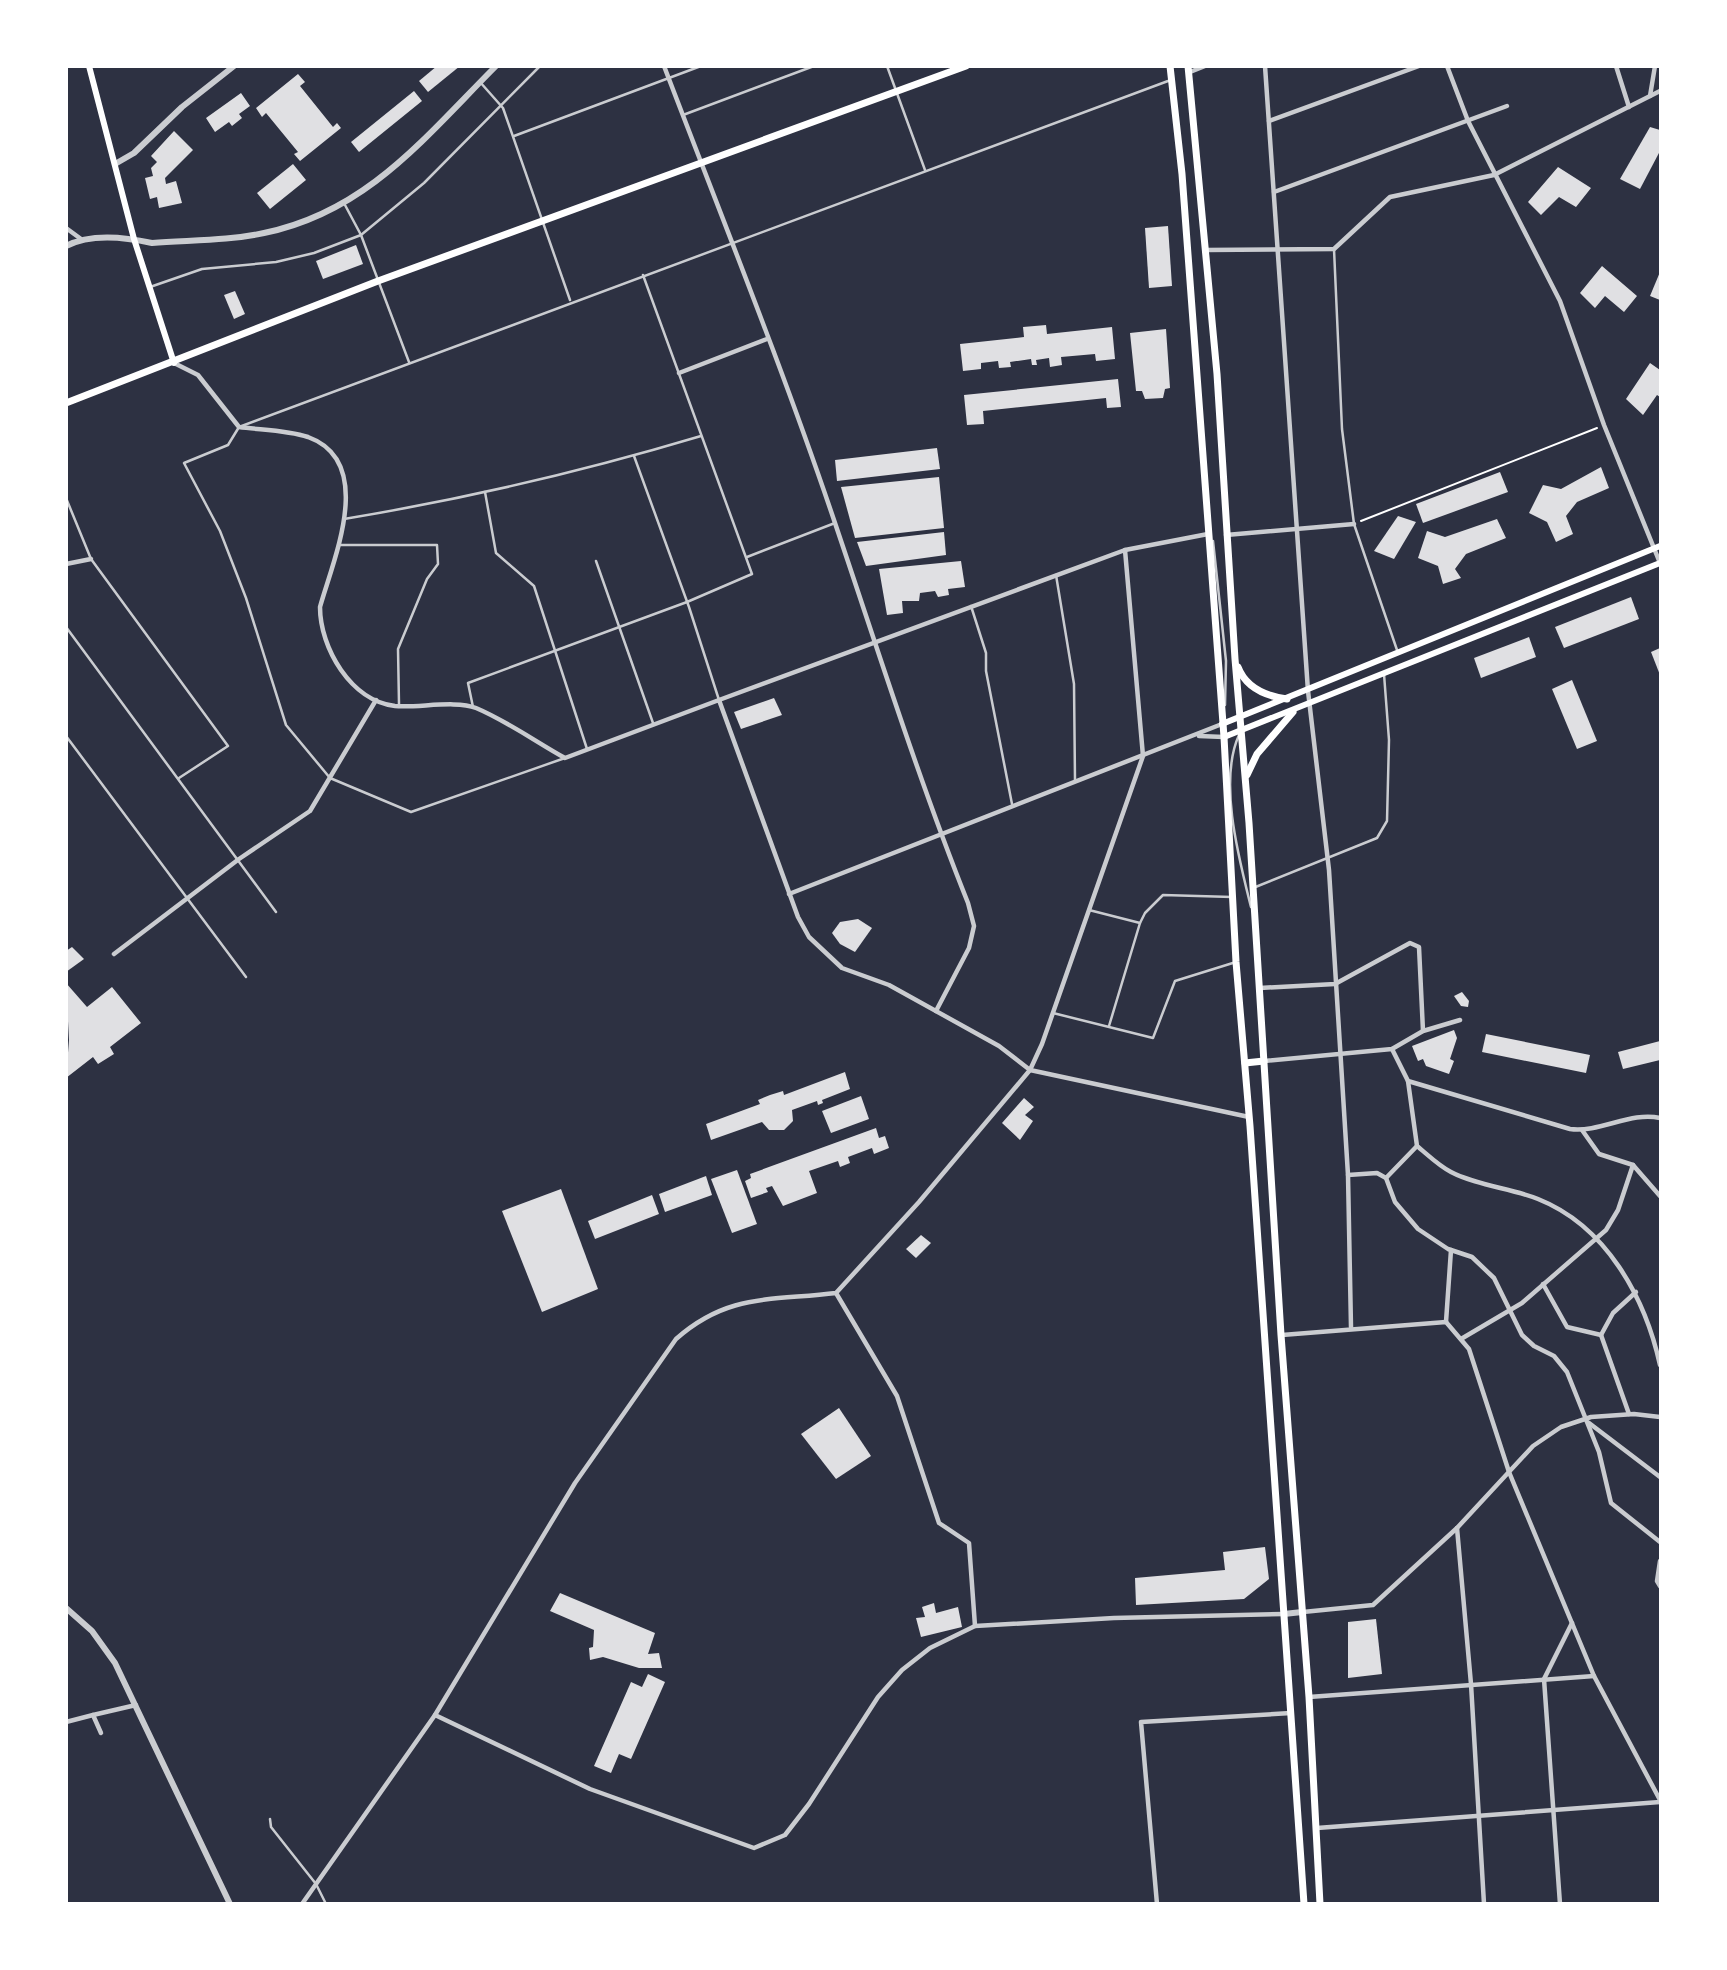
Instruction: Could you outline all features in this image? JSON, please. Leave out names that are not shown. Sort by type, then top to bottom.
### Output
[{"type":"main road","points":[[89,66],[134,239],[174,363]]},
{"type":"main road","points":[[66,403],[378,281],[967,66]]},
{"type":"main road","points":[[1170,66],[1182,174],[1224,737],[1236,962],[1304,1903]]},
{"type":"main road","points":[[1189,69],[1206,250],[1246,779],[1281,1335],[1310,1697],[1320,1903]]},
{"type":"main road","points":[[1222,724],[1661,546]]},
{"type":"main road","points":[[1224,737],[1293,712],[1660,563]]},
{"type":"main road","points":[[1235,659],[1240,673],[1254,689],[1286,699]]},
{"type":"main road","points":[[1246,779],[1257,754],[1293,712]]},
{"type":"main road","points":[[1245,1063],[1264,1061]]},
{"type":"main road","points":[[1249,1117],[1267,1115]]},
{"type":"street","points":[[115,164],[134,153],[182,107],[234,66]]},
{"type":"street","points":[[66,246],[81,239],[134,239],[152,243],[262,234],[302,224],[345,205],[390,172],[496,66]]},
{"type":"street","points":[[664,66],[733,240],[835,523],[872,641],[974,926],[969,948],[936,1011]]},
{"type":"street","points":[[1189,69],[1205,66]]},
{"type":"street","points":[[1265,66],[1309,704],[1328,858],[1348,1175],[1351,1327]]},
{"type":"street","points":[[1269,121],[1419,66]]},
{"type":"street","points":[[1447,66],[1468,121],[1560,301],[1604,425],[1660,563]]},
{"type":"street","points":[[1616,66],[1629,107]]},
{"type":"street","points":[[1650,96],[1656,66]]},
{"type":"street","points":[[1206,250],[1334,249],[1390,197],[1494,175],[1661,90]]},
{"type":"street","points":[[1274,192],[1507,107]]},
{"type":"street","points":[[66,228],[81,239]]},
{"type":"street","points":[[679,373],[767,339]]},
{"type":"street","points":[[174,363],[198,375],[239,426],[308,437],[327,451],[341,470],[346,483],[344,519],[320,607],[323,636],[349,680],[376,700],[399,706],[474,707],[565,758],[872,641],[1125,550],[1208,534]]},
{"type":"street","points":[[1226,535],[1354,524]]},
{"type":"street","points":[[302,1903],[435,1715],[575,1483],[676,1339],[695,1322],[721,1308],[836,1293],[919,1202],[1030,1070],[1053,1013],[1143,756],[1125,550]]},
{"type":"street","points":[[66,564],[91,559]]},
{"type":"street","points":[[114,954],[239,859],[310,811],[376,700]]},
{"type":"street","points":[[719,700],[789,894],[809,937],[842,968],[875,978],[936,1011],[999,1046],[1030,1070],[1249,1117]]},
{"type":"street","points":[[789,894],[1198,736],[1222,724]]},
{"type":"street","points":[[1198,736],[1224,737]]},
{"type":"street","points":[[1260,988],[1335,984],[1410,943],[1419,947],[1423,1031]]},
{"type":"street","points":[[1264,1061],[1392,1049],[1423,1031],[1460,1020]]},
{"type":"street","points":[[1392,1049],[1408,1081],[1417,1146],[1451,1172],[1539,1199],[1572,1216],[1610,1253],[1636,1292],[1661,1365]]},
{"type":"street","points":[[1408,1081],[1582,1130],[1637,1119],[1661,1118]]},
{"type":"street","points":[[1582,1130],[1599,1154],[1633,1166],[1661,1196]]},
{"type":"street","points":[[1386,1178],[1417,1146]]},
{"type":"street","points":[[1461,1339],[1510,1310],[1606,1230],[1618,1210],[1633,1166]]},
{"type":"street","points":[[1348,1175],[1377,1173],[1386,1178],[1395,1202],[1418,1229],[1451,1250],[1472,1257],[1494,1278],[1522,1335],[1534,1346],[1554,1356],[1567,1372],[1599,1452],[1611,1503],[1661,1542]]},
{"type":"street","points":[[1317,1828],[1661,1801],[1594,1676],[1509,1472],[1469,1349],[1446,1322],[1451,1250]]},
{"type":"street","points":[[1543,1284],[1567,1327],[1601,1335]]},
{"type":"street","points":[[1629,1414],[1601,1335],[1613,1313],[1636,1292]]},
{"type":"street","points":[[836,1293],[897,1396],[939,1524],[969,1543],[975,1626]]},
{"type":"street","points":[[1281,1335],[1351,1327],[1446,1322]]},
{"type":"street","points":[[435,1715],[590,1789],[754,1848],[785,1835],[810,1804],[878,1697],[902,1670],[930,1648],[975,1626],[1114,1618],[1284,1614],[1373,1605],[1457,1528],[1533,1446],[1561,1427],[1586,1419],[1629,1414],[1661,1417]]},
{"type":"street","points":[[1586,1419],[1596,1431],[1661,1477]]},
{"type":"street","points":[[1457,1528],[1471,1684],[1484,1903]]},
{"type":"street","points":[[1661,1561],[1657,1581],[1661,1586]]},
{"type":"street","points":[[66,1608],[104,1646],[137,1705],[230,1903]]},
{"type":"street","points":[[1560,1903],[1544,1679],[1572,1622]]},
{"type":"street","points":[[1310,1697],[1594,1676]]},
{"type":"street","points":[[66,1721],[137,1705]]},
{"type":"street","points":[[1157,1903],[1141,1721],[1291,1713]]},
{"type":"street","points":[[93,1715],[101,1733]]},
{"type":"lane","points":[[150,287],[202,269],[276,262],[361,235],[424,183],[503,108],[540,66]]},
{"type":"lane","points":[[514,136],[701,66]]},
{"type":"lane","points":[[682,115],[814,66]]},
{"type":"lane","points":[[887,66],[925,170]]},
{"type":"lane","points":[[565,758],[411,812],[330,778],[286,725],[246,598],[220,531],[184,463],[228,445],[239,426],[733,240],[1172,80]]},
{"type":"lane","points":[[480,82],[503,108],[545,221],[570,301]]},
{"type":"lane","points":[[345,205],[361,235],[410,362]]},
{"type":"lane","points":[[1334,249],[1342,429],[1354,524],[1398,653]]},
{"type":"lane","points":[[474,707],[468,683],[687,602],[752,574],[643,274]]},
{"type":"lane","points":[[344,519],[485,492],[634,456],[701,436]]},
{"type":"lane","points":[[634,456],[719,700]]},
{"type":"lane","points":[[485,492],[496,553],[534,586],[587,749]]},
{"type":"lane","points":[[66,498],[91,559],[228,746],[179,778]]},
{"type":"lane","points":[[1207,521],[1217,562],[1226,661],[1227,691],[1222,724]]},
{"type":"lane","points":[[746,558],[835,523]]},
{"type":"lane","points":[[337,545],[437,545],[438,564],[427,579],[398,649],[399,706]]},
{"type":"lane","points":[[596,561],[653,723]]},
{"type":"lane","points":[[1056,575],[1074,684],[1075,783]]},
{"type":"lane","points":[[971,606],[986,653],[994,718],[1013,808]]},
{"type":"lane","points":[[66,627],[276,912]]},
{"type":"lane","points":[[1253,888],[1377,838],[1387,821],[1389,740],[1384,674]]},
{"type":"lane","points":[[1241,732],[1231,764],[1234,811],[1238,851],[1256,927]]},
{"type":"lane","points":[[66,736],[246,977]]},
{"type":"lane","points":[[1109,1027],[1145,912],[1163,895],[1233,897]]},
{"type":"lane","points":[[1089,910],[1140,923]]},
{"type":"lane","points":[[1053,1013],[1153,1038],[1175,981],[1236,962]]},
{"type":"lane","points":[[270,1819],[271,1827],[316,1884],[326,1903]]},
{"type":"path","points":[[1354,524],[1604,425]]},
{"type":"building","points":[[437,66],[460,66],[428,92],[419,81]]},
{"type":"building","points":[[298,74],[305,82],[300,86],[333,127],[337,123],[341,128],[300,161],[294,154],[298,152],[266,113],[262,117],[256,108]]},
{"type":"building","points":[[414,91],[422,101],[359,152],[351,142]]},
{"type":"building","points":[[241,93],[250,106],[239,114],[242,118],[232,126],[229,122],[215,132],[206,118]]},
{"type":"building","points":[[1650,127],[1660,130],[1660,151],[1640,189],[1620,179]]},
{"type":"building","points":[[174,131],[193,150],[165,178],[166,184],[176,181],[182,203],[159,208],[157,197],[150,199],[145,178],[153,176],[151,168],[157,162],[151,156]]},
{"type":"building","points":[[293,164],[306,180],[270,209],[257,193]]},
{"type":"building","points":[[1558,167],[1591,188],[1576,207],[1559,197],[1541,215],[1528,202]]},
{"type":"building","points":[[1168,226],[1172,286],[1149,288],[1145,228]]},
{"type":"building","points":[[356,245],[363,264],[323,279],[316,261]]},
{"type":"building","points":[[1602,266],[1637,296],[1624,312],[1605,296],[1595,308],[1580,293]]},
{"type":"building","points":[[1660,272],[1660,300],[1650,296]]},
{"type":"building","points":[[235,291],[245,314],[234,319],[224,295]]},
{"type":"building","points":[[1046,325],[1047,334],[1112,327],[1115,359],[1096,361],[1095,354],[1061,357],[1062,365],[1050,367],[1049,358],[1036,360],[1037,365],[1032,365],[1031,359],[1010,362],[1011,367],[999,368],[998,361],[981,363],[981,369],[963,371],[960,344],[1024,337],[1023,327]]},
{"type":"building","points":[[1166,329],[1170,388],[1165,389],[1163,398],[1145,399],[1142,391],[1136,391],[1130,333]]},
{"type":"building","points":[[1650,363],[1660,370],[1660,397],[1657,395],[1643,415],[1626,399]]},
{"type":"building","points":[[1118,379],[1121,407],[1107,408],[1106,398],[983,411],[984,424],[967,425],[964,395]]},
{"type":"building","points":[[937,448],[940,469],[837,481],[835,460]]},
{"type":"building","points":[[1601,467],[1609,488],[1577,502],[1566,516],[1573,534],[1556,542],[1547,522],[1529,513],[1543,485],[1561,489]]},
{"type":"building","points":[[1500,472],[1508,492],[1423,523],[1416,504]]},
{"type":"building","points":[[939,477],[944,528],[855,538],[841,487]]},
{"type":"building","points":[[1398,516],[1416,522],[1394,559],[1374,551]]},
{"type":"building","points":[[1497,519],[1506,538],[1466,554],[1455,569],[1461,578],[1443,584],[1438,566],[1418,558],[1427,531],[1445,537]]},
{"type":"building","points":[[944,532],[946,555],[866,566],[857,542]]},
{"type":"building","points":[[961,561],[965,587],[948,589],[949,595],[938,597],[935,591],[920,593],[919,601],[902,601],[903,613],[887,615],[879,569]]},
{"type":"building","points":[[1631,597],[1639,619],[1564,648],[1555,627]]},
{"type":"building","points":[[1529,637],[1536,657],[1481,678],[1474,658]]},
{"type":"building","points":[[1660,648],[1660,675],[1651,652]]},
{"type":"building","points":[[1572,680],[1597,741],[1577,749],[1552,689]]},
{"type":"building","points":[[774,698],[782,715],[741,729],[734,712]]},
{"type":"building","points":[[858,919],[872,928],[855,952],[840,944],[832,933],[840,922]]},
{"type":"building","points":[[72,947],[84,959],[66,972],[66,951]]},
{"type":"building","points":[[66,983],[87,1007],[112,987],[141,1023],[110,1047],[114,1054],[98,1064],[93,1057],[66,1078],[69,1040]]},
{"type":"building","points":[[1462,992],[1469,1001],[1468,1007],[1461,1006],[1454,996]]},
{"type":"building","points":[[1454,1030],[1457,1038],[1450,1059],[1454,1061],[1449,1074],[1426,1066],[1423,1059],[1418,1061],[1412,1046]]},
{"type":"building","points":[[1486,1034],[1590,1055],[1586,1073],[1482,1052]]},
{"type":"building","points":[[1660,1041],[1660,1060],[1623,1069],[1618,1052]]},
{"type":"building","points":[[845,1072],[850,1089],[822,1100],[823,1103],[818,1105],[817,1101],[792,1110],[793,1121],[784,1130],[769,1130],[762,1122],[711,1140],[706,1124],[760,1104],[758,1100],[770,1095],[783,1091],[784,1095]]},
{"type":"building","points":[[861,1096],[869,1119],[831,1133],[822,1111]]},
{"type":"building","points":[[1024,1098],[1034,1107],[1025,1115],[1033,1121],[1020,1140],[1002,1123]]},
{"type":"building","points":[[876,1128],[879,1138],[885,1136],[889,1148],[874,1154],[872,1148],[848,1157],[850,1163],[840,1167],[838,1161],[809,1171],[817,1193],[783,1206],[772,1186],[766,1188],[768,1192],[751,1198],[745,1181],[751,1178],[750,1174]]},
{"type":"building","points":[[737,1170],[757,1224],[732,1233],[711,1179]]},
{"type":"building","points":[[706,1176],[712,1195],[665,1212],[659,1194]]},
{"type":"building","points":[[561,1189],[598,1289],[542,1312],[502,1211]]},
{"type":"building","points":[[652,1195],[659,1214],[595,1239],[588,1221]]},
{"type":"building","points":[[921,1235],[931,1243],[916,1258],[906,1249]]},
{"type":"building","points":[[839,1408],[871,1456],[836,1479],[801,1434]]},
{"type":"building","points":[[1265,1547],[1269,1579],[1244,1599],[1136,1605],[1135,1578],[1225,1570],[1223,1552]]},
{"type":"building","points":[[560,1593],[655,1633],[648,1654],[659,1653],[662,1668],[639,1668],[603,1657],[590,1660],[589,1648],[593,1647],[594,1630],[550,1611]]},
{"type":"building","points":[[934,1603],[936,1613],[958,1607],[962,1627],[921,1637],[916,1618],[925,1617],[922,1607]]},
{"type":"building","points":[[1376,1619],[1382,1674],[1348,1678],[1348,1622]]},
{"type":"building","points":[[648,1674],[665,1682],[631,1759],[619,1754],[611,1773],[594,1766],[631,1682],[642,1687]]}]
